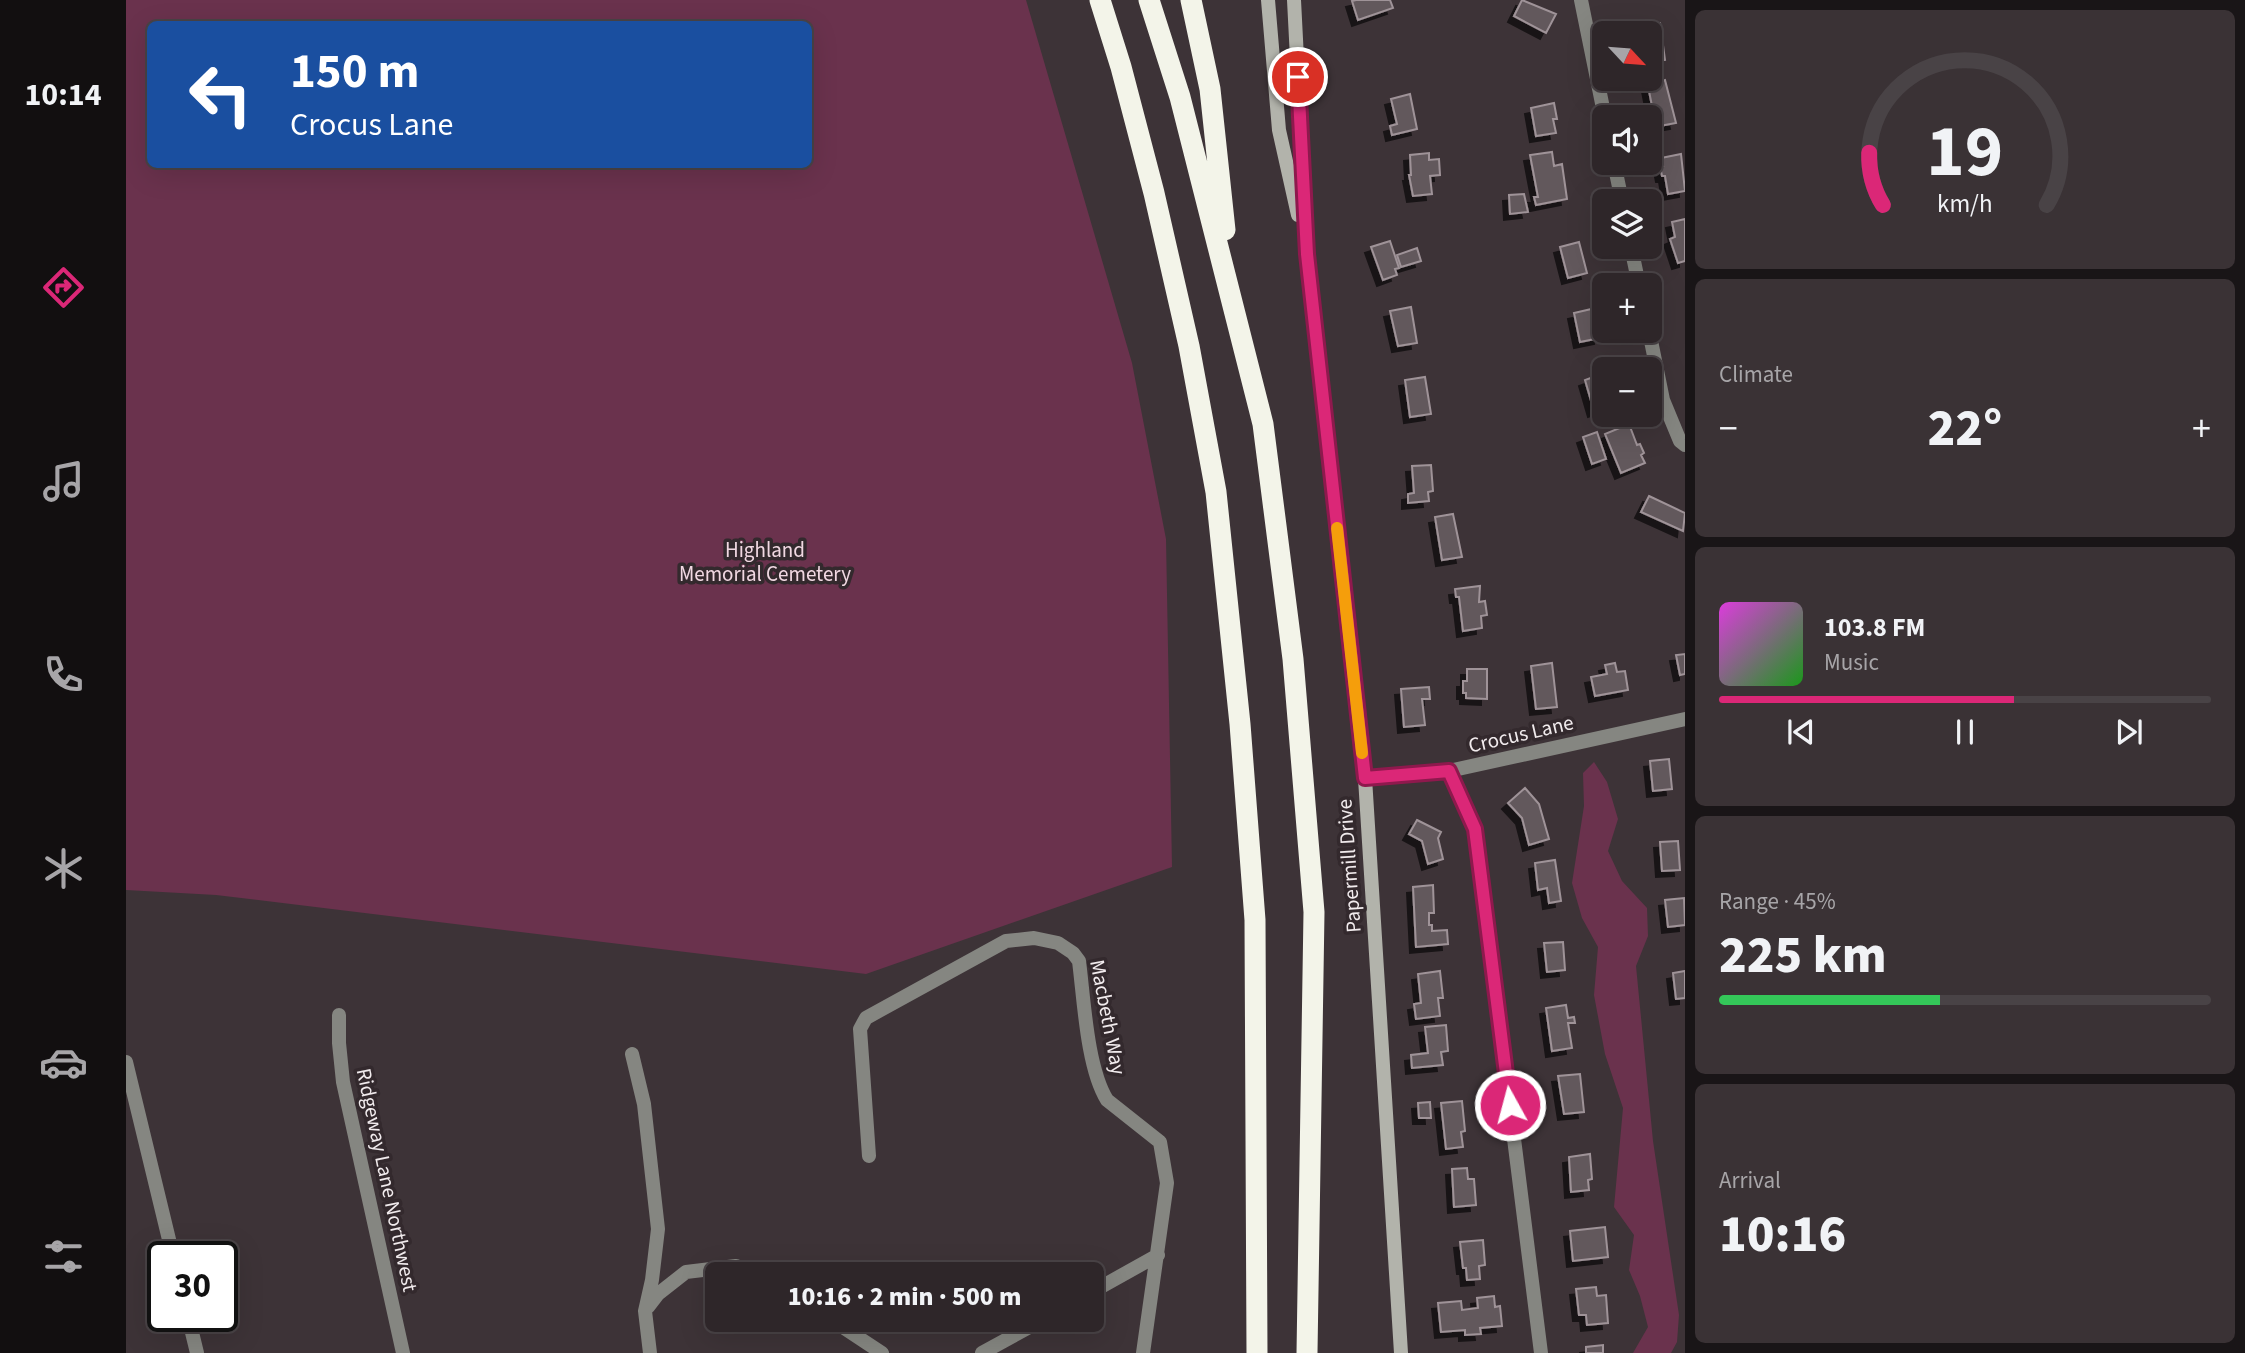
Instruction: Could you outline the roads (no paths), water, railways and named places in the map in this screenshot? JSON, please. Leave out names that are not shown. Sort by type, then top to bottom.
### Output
[{"type":"highway","points":[[1100,0],[1154,193],[1189,346],[1216,492],[1240,724],[1255,920],[1257,1353]]},
{"type":"highway","points":[[1149,0],[1180,97],[1265,438],[1293,659],[1314,912],[1307,1353]]},
{"type":"highway","points":[[1191,0],[1210,89],[1233,305]]},
{"type":"main road","name":"Papermill Drive","points":[[1268,0],[1279,130],[1307,254]]},
{"type":"main road","name":"Papermill Drive","points":[[1294,0],[1307,254],[1365,778],[1401,1353]]},
{"type":"street","points":[[1581,0],[1603,105]]},
{"type":"street","points":[[1651,343],[1663,400],[1680,441],[1685,445]]},
{"type":"street","name":"Crocus Lane","points":[[1365,778],[1449,771],[1685,719]]},
{"type":"street","points":[[1449,771],[1475,829],[1541,1353]]},
{"type":"street","name":"Macbeth Way","points":[[869,1156],[860,1029],[866,1018],[1006,941],[1034,938],[1058,943],[1073,953],[1079,961],[1093,1058],[1102,1091],[1107,1100],[1160,1142],[1167,1183],[1143,1353]]},
{"type":"street","name":"Ridgeway Lane Northwest","points":[[339,1015],[343,1082],[402,1353]]},
{"type":"street","points":[[632,1054],[644,1104],[658,1229],[645,1311],[650,1353]]},
{"type":"street","points":[[126,1062],[169,1241]]},
{"type":"street","points":[[1104,1286],[1157,1259]]},
{"type":"street","points":[[645,1311],[658,1294],[686,1272],[705,1270]]},
{"type":"street","points":[[192,1332],[197,1353]]},
{"type":"street","points":[[850,1332],[882,1353]]},
{"type":"street","points":[[982,1353],[1020,1332]]},
{"type":"park label","name":"Highland Memorial Cemetery","points":[[765,562]]}]
